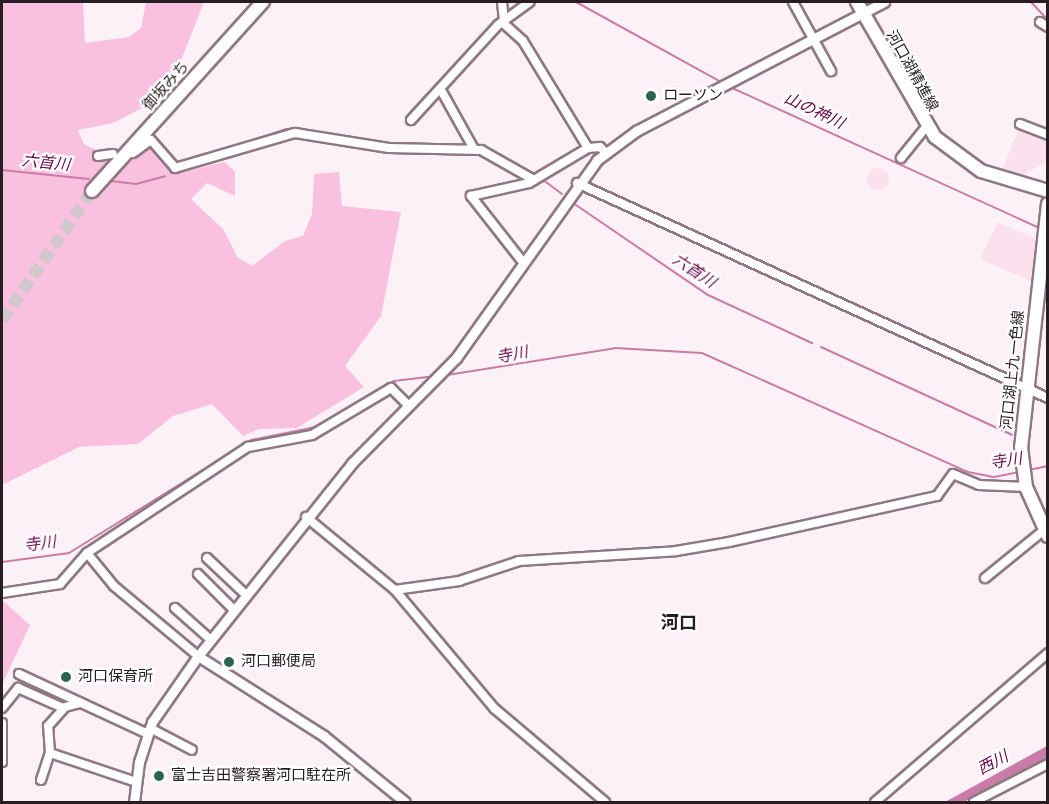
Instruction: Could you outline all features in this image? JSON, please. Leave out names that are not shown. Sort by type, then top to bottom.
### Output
[{"type":"main road","name":"御坂みち","points":[[92,191],[263,2]]},
{"type":"main road","name":"河口湖精進線","points":[[857,2],[926,127],[969,165],[1047,191]]},
{"type":"main road","name":"河口湖上九一色線","points":[[1046,533],[1026,485],[1023,468],[1025,386],[1047,204]]},
{"type":"street","points":[[502,2],[503,21],[523,42],[588,148]]},
{"type":"street","points":[[411,120],[503,21],[530,2]]},
{"type":"street","points":[[793,2],[831,71]]},
{"type":"street","points":[[134,802],[136,782],[149,731],[198,656],[306,517],[409,406],[440,377],[577,183],[605,152],[717,89],[884,2]]},
{"type":"street","points":[[1040,22],[1047,27]]},
{"type":"street","points":[[441,90],[474,149]]},
{"type":"street","points":[[1020,124],[1047,135]]},
{"type":"street","points":[[902,158],[926,127]]},
{"type":"street","points":[[133,153],[151,140],[175,168],[290,133],[389,148],[474,149],[534,180]]},
{"type":"street","points":[[522,261],[471,196],[534,180],[588,148],[600,147],[605,152]]},
{"type":"street","points":[[98,156],[113,154]]},
{"type":"street","points":[[577,183],[1047,398]]},
{"type":"street","points":[[2,593],[60,584],[87,553],[248,447],[312,435],[391,388],[409,406]]},
{"type":"street","points":[[395,590],[459,581],[519,561],[676,551],[729,542],[937,496],[953,474],[979,485],[1026,485]]},
{"type":"street","points":[[306,517],[395,590],[495,709],[605,802]]},
{"type":"street","points":[[985,578],[1046,533]]},
{"type":"street","points":[[87,553],[114,586],[198,656],[324,736],[405,802]]},
{"type":"street","points":[[207,558],[246,595]]},
{"type":"street","points":[[198,574],[234,610]]},
{"type":"street","points":[[175,608],[211,640]]},
{"type":"street","points":[[875,802],[1047,654]]},
{"type":"street","points":[[19,674],[192,750]]},
{"type":"street","points":[[2,708],[18,688],[63,708]]},
{"type":"street","points":[[41,780],[50,753],[48,726],[63,708],[80,702]]},
{"type":"street","points":[[2,723],[2,762]]},
{"type":"street","points":[[50,753],[136,782]]},
{"type":"street","points":[[974,802],[1047,764]]},
{"type":"shaded area","points":[[2,2],[83,2],[85,43],[129,37],[141,28],[146,2],[204,2],[174,78],[144,107],[113,123],[78,130],[84,144],[112,158],[87,187],[97,195],[131,156],[150,147],[173,174],[225,162],[235,172],[235,196],[207,183],[191,199],[224,230],[237,257],[252,266],[285,241],[303,236],[312,214],[314,174],[339,172],[342,206],[401,212],[381,316],[345,366],[364,387],[297,428],[259,429],[243,436],[212,404],[173,416],[138,444],[79,447],[2,485]]},
{"type":"shaded area","points":[[1020,126],[1047,138],[1047,160],[1022,177],[1002,170]]},
{"type":"shaded area","points":[[874,168],[882,168],[889,175],[889,183],[882,190],[874,190],[867,183],[867,175]]},
{"type":"shaded area","points":[[998,222],[1036,239],[1031,281],[980,259]]},
{"type":"shaded area","points":[[2,600],[30,625],[2,685]]},
{"type":"shaded area","points":[[1047,746],[1047,757],[964,802],[945,802]]},
{"type":"waterway","name":"山の神川","points":[[576,2],[723,83]]},
{"type":"waterway","points":[[1031,2],[1048,20]]},
{"type":"waterway","name":"山の神川","points":[[730,87],[1042,229]]},
{"type":"waterway","name":"六首川","points":[[220,151],[286,129],[306,131]]},
{"type":"waterway","name":"六首川","points":[[376,142],[394,145]]},
{"type":"waterway","name":"六首川","points":[[483,148],[535,175]]},
{"type":"waterway","name":"六首川","points":[[2,170],[89,179]]},
{"type":"waterway","name":"六首川","points":[[111,181],[136,184],[165,176]]},
{"type":"waterway","name":"六首川","points":[[542,179],[562,194]]},
{"type":"waterway","name":"六首川","points":[[573,203],[708,295],[812,343]]},
{"type":"waterway","name":"六首川","points":[[821,347],[1012,435]]},
{"type":"waterway","name":"寺川","points":[[441,376],[615,348],[702,353],[968,472],[994,477],[1020,472]]},
{"type":"waterway","name":"寺川","points":[[338,415],[394,381],[436,376]]},
{"type":"waterway","name":"寺川","points":[[2,562],[69,553],[251,440],[321,426]]},
{"type":"waterway","name":"寺川","points":[[1029,470],[1048,466]]},
{"type":"tunnel","points":[[2,320],[92,191]]},
{"type":"place","name":"ローソン","points":[[651,96]]},
{"type":"place","name":"河口郵便局","points":[[229,662]]},
{"type":"place","name":"河口保育所","points":[[66,677]]},
{"type":"place","name":"富士吉田警察署河口駐在所","points":[[159,776]]},
{"type":"district","name":"河口","points":[[679,623]]},
{"type":"water label","name":"西川","points":[[993,763]]}]
